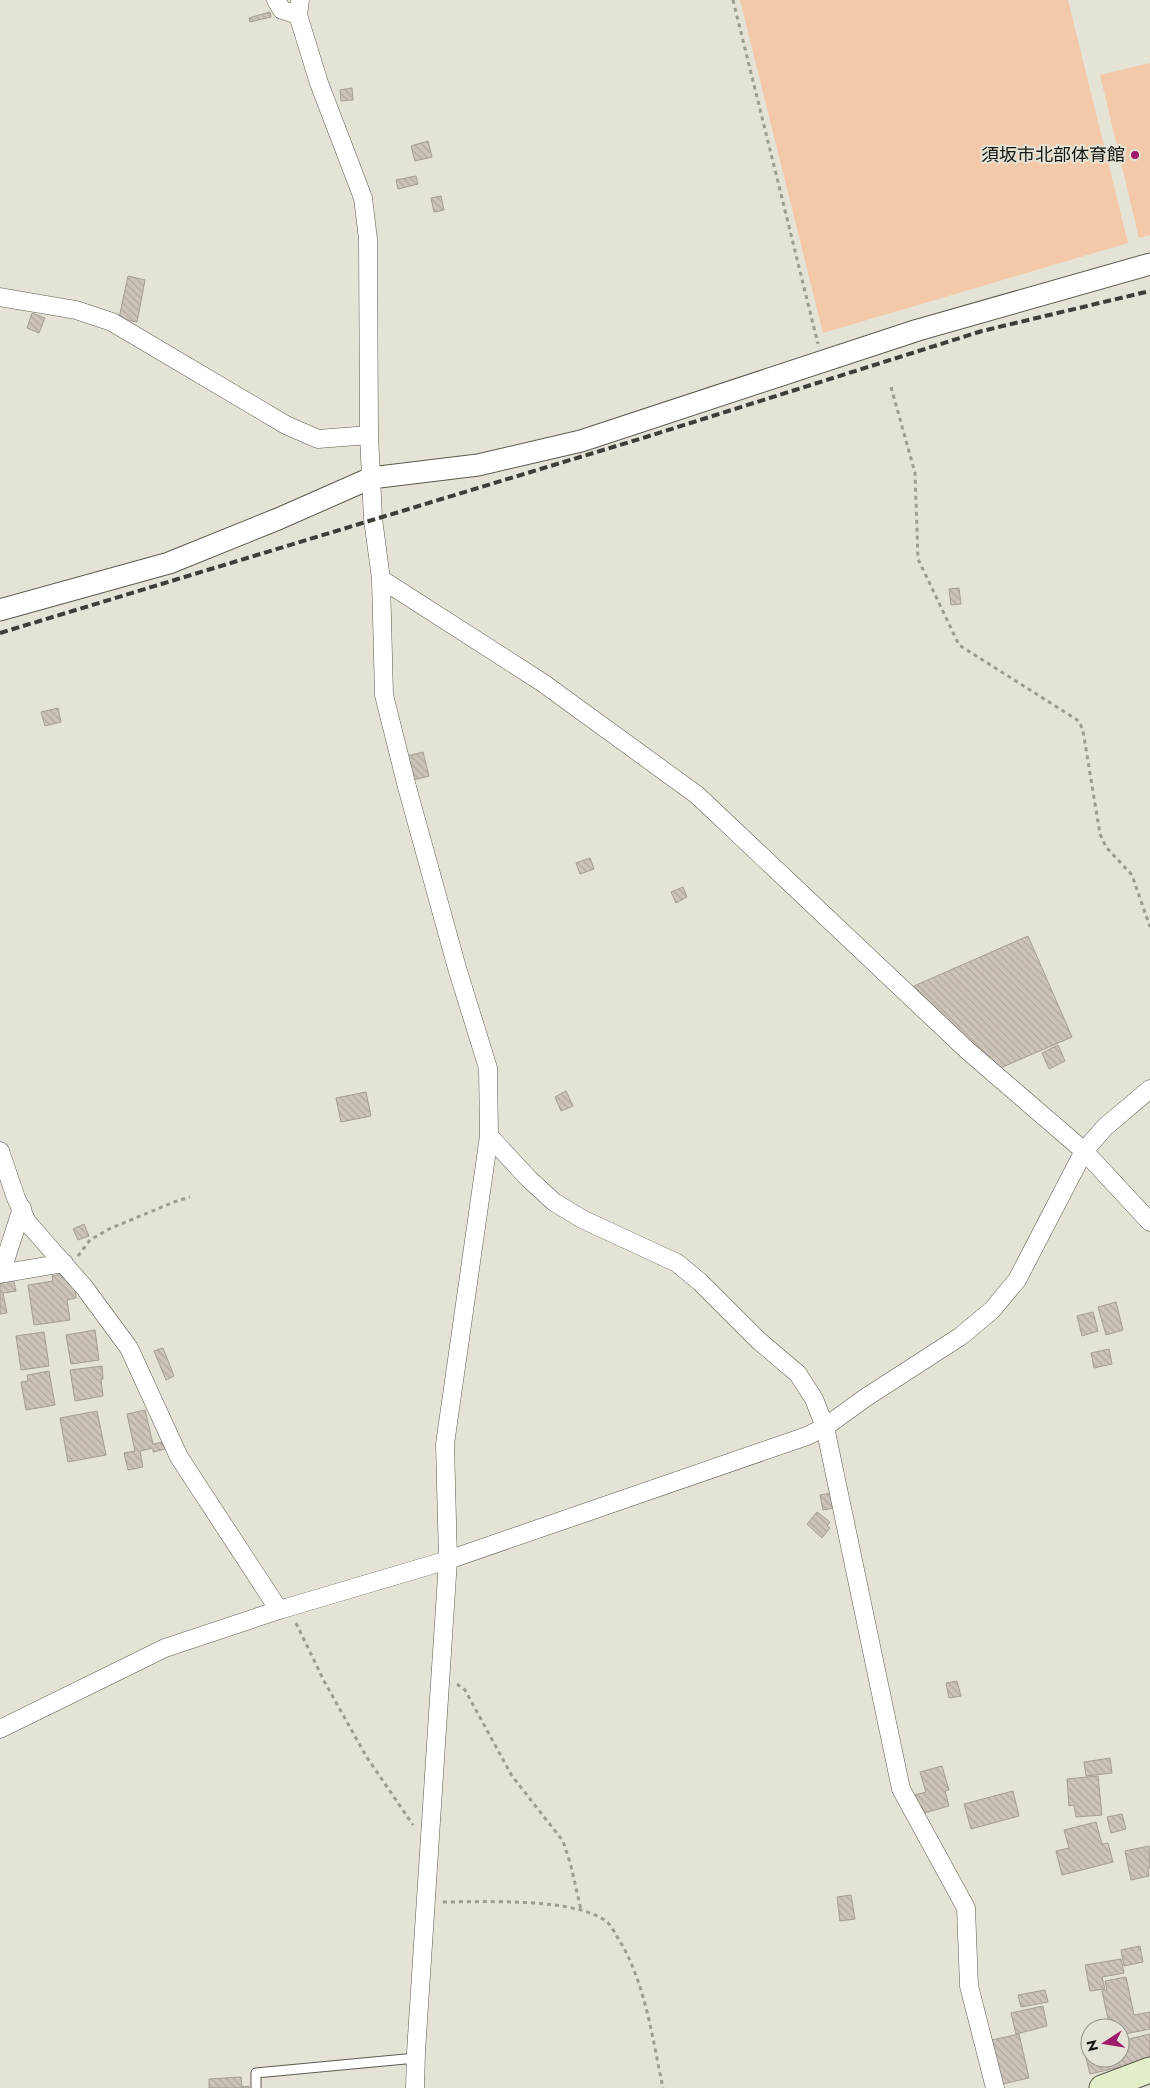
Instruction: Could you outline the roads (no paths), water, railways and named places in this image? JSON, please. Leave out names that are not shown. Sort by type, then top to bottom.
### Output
[{"type":"main road","points":[[1102,2088],[1150,2070]]},
{"type":"street","points":[[276,0],[282,10],[299,7],[319,82],[363,198],[368,239],[371,478],[373,519],[381,579],[384,695],[407,787],[457,968],[488,1068],[489,1136],[445,1444],[448,1560],[425,1903],[415,2088]]},
{"type":"street","points":[[0,610],[169,562],[278,519],[371,478],[478,465],[581,441],[918,330],[1150,264]]},
{"type":"street","points":[[0,297],[76,310],[112,322],[286,425],[318,439],[370,435]]},
{"type":"street","points":[[381,579],[543,683],[697,794],[968,1051],[1084,1151],[1150,1222]]},
{"type":"street","points":[[0,1729],[165,1648],[281,1609],[448,1560],[807,1436],[825,1427],[865,1398],[961,1336],[992,1310],[1017,1280],[1084,1151],[1105,1127],[1150,1089]]},
{"type":"street","points":[[489,1136],[529,1179],[554,1202],[582,1219],[677,1263],[700,1282],[758,1340],[798,1374],[814,1399],[825,1427],[901,1789],[966,1908],[969,1986],[995,2088]]},
{"type":"street","points":[[0,1151],[27,1222],[84,1287],[129,1348],[179,1457],[281,1609]]},
{"type":"street","points":[[0,1263],[5,1261],[22,1208]]},
{"type":"street","points":[[0,1274],[66,1266]]},
{"type":"lane","points":[[256,2088],[256,2073],[416,2058]]},
{"type":"railway","points":[[0,633],[646,437],[982,331],[1150,291]]},
{"type":"place","name":"須坂市北部体育館","points":[[1135,155]]}]
